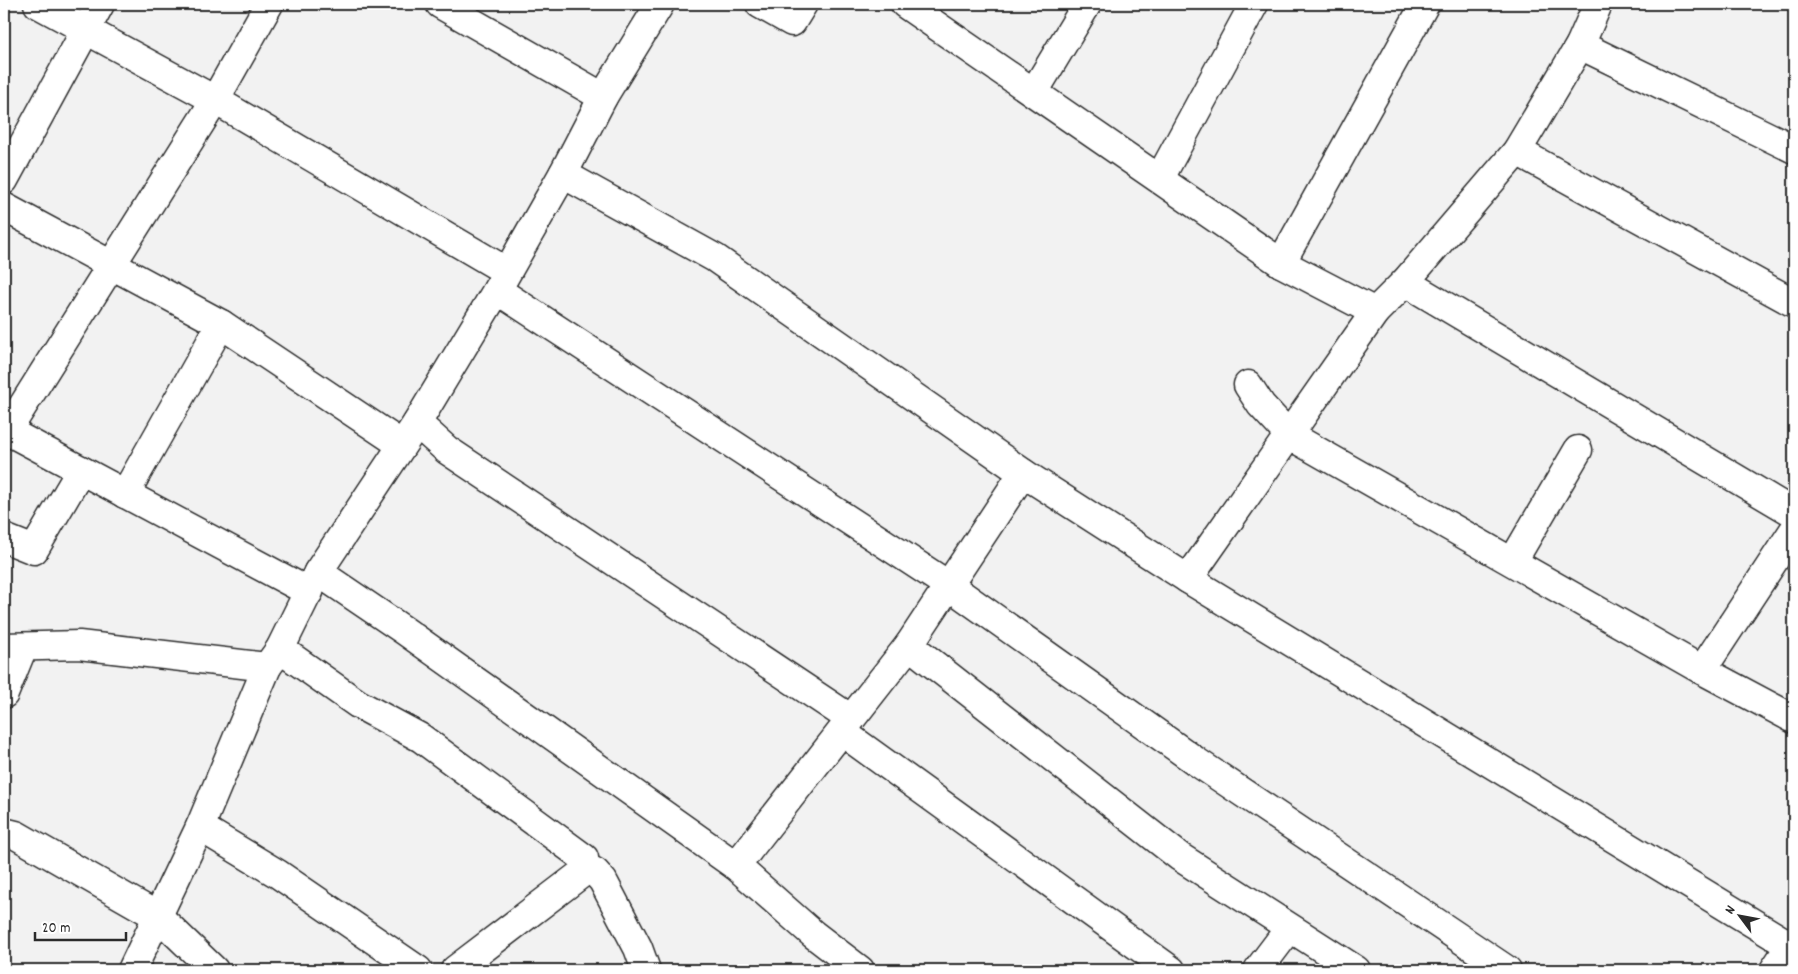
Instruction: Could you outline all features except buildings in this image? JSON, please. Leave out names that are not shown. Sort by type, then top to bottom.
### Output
[{"type":"street","points":[[38,4],[215,100],[501,280],[948,585],[1197,762],[1507,970]]},
{"type":"street","points":[[4,180],[100,4]]},
{"type":"street","points":[[269,4],[215,100],[6,430],[125,494],[313,582],[406,631],[736,866],[813,934],[860,970]]},
{"type":"street","points":[[440,4],[603,97]]},
{"type":"street","points":[[132,970],[159,917],[200,827],[274,658],[313,582],[409,434],[563,174],[603,97],[660,4]]},
{"type":"street","points":[[760,4],[792,22],[803,4]]},
{"type":"street","points":[[905,4],[1281,263],[1375,312]]},
{"type":"street","points":[[1034,92],[1087,4]]},
{"type":"street","points":[[1160,178],[1254,4]]},
{"type":"street","points":[[1281,263],[1425,4]]},
{"type":"street","points":[[1188,579],[1375,312],[1405,282],[1517,152],[1580,45],[1598,4]]},
{"type":"street","points":[[1580,45],[1794,149]]},
{"type":"street","points":[[1517,152],[1794,303]]},
{"type":"street","points":[[563,174],[715,258],[1023,473],[1188,579],[1793,945],[1774,970]]},
{"type":"street","points":[[4,208],[221,324],[409,434],[447,450],[846,725],[1172,970]]},
{"type":"street","points":[[1405,282],[1794,513]]},
{"type":"street","points":[[125,494],[221,324]]},
{"type":"street","points":[[1248,385],[1261,405],[1289,435],[1702,670],[1794,720]]},
{"type":"street","points":[[1513,562],[1578,450]]},
{"type":"street","points":[[4,538],[34,550],[81,470]]},
{"type":"street","points":[[736,866],[909,645],[1023,473]]},
{"type":"street","points":[[1702,670],[1794,530]]},
{"type":"street","points":[[4,694],[13,647],[79,645],[274,658],[421,738],[584,858],[585,867],[581,874],[455,970]]},
{"type":"street","points":[[909,645],[1180,856],[1289,929],[1356,970]]},
{"type":"street","points":[[200,827],[278,874],[418,970]]},
{"type":"street","points":[[4,832],[16,835],[159,917],[214,970]]},
{"type":"street","points":[[585,867],[595,872],[603,881],[638,948],[646,970]]},
{"type":"street","points":[[1258,970],[1289,929]]}]
